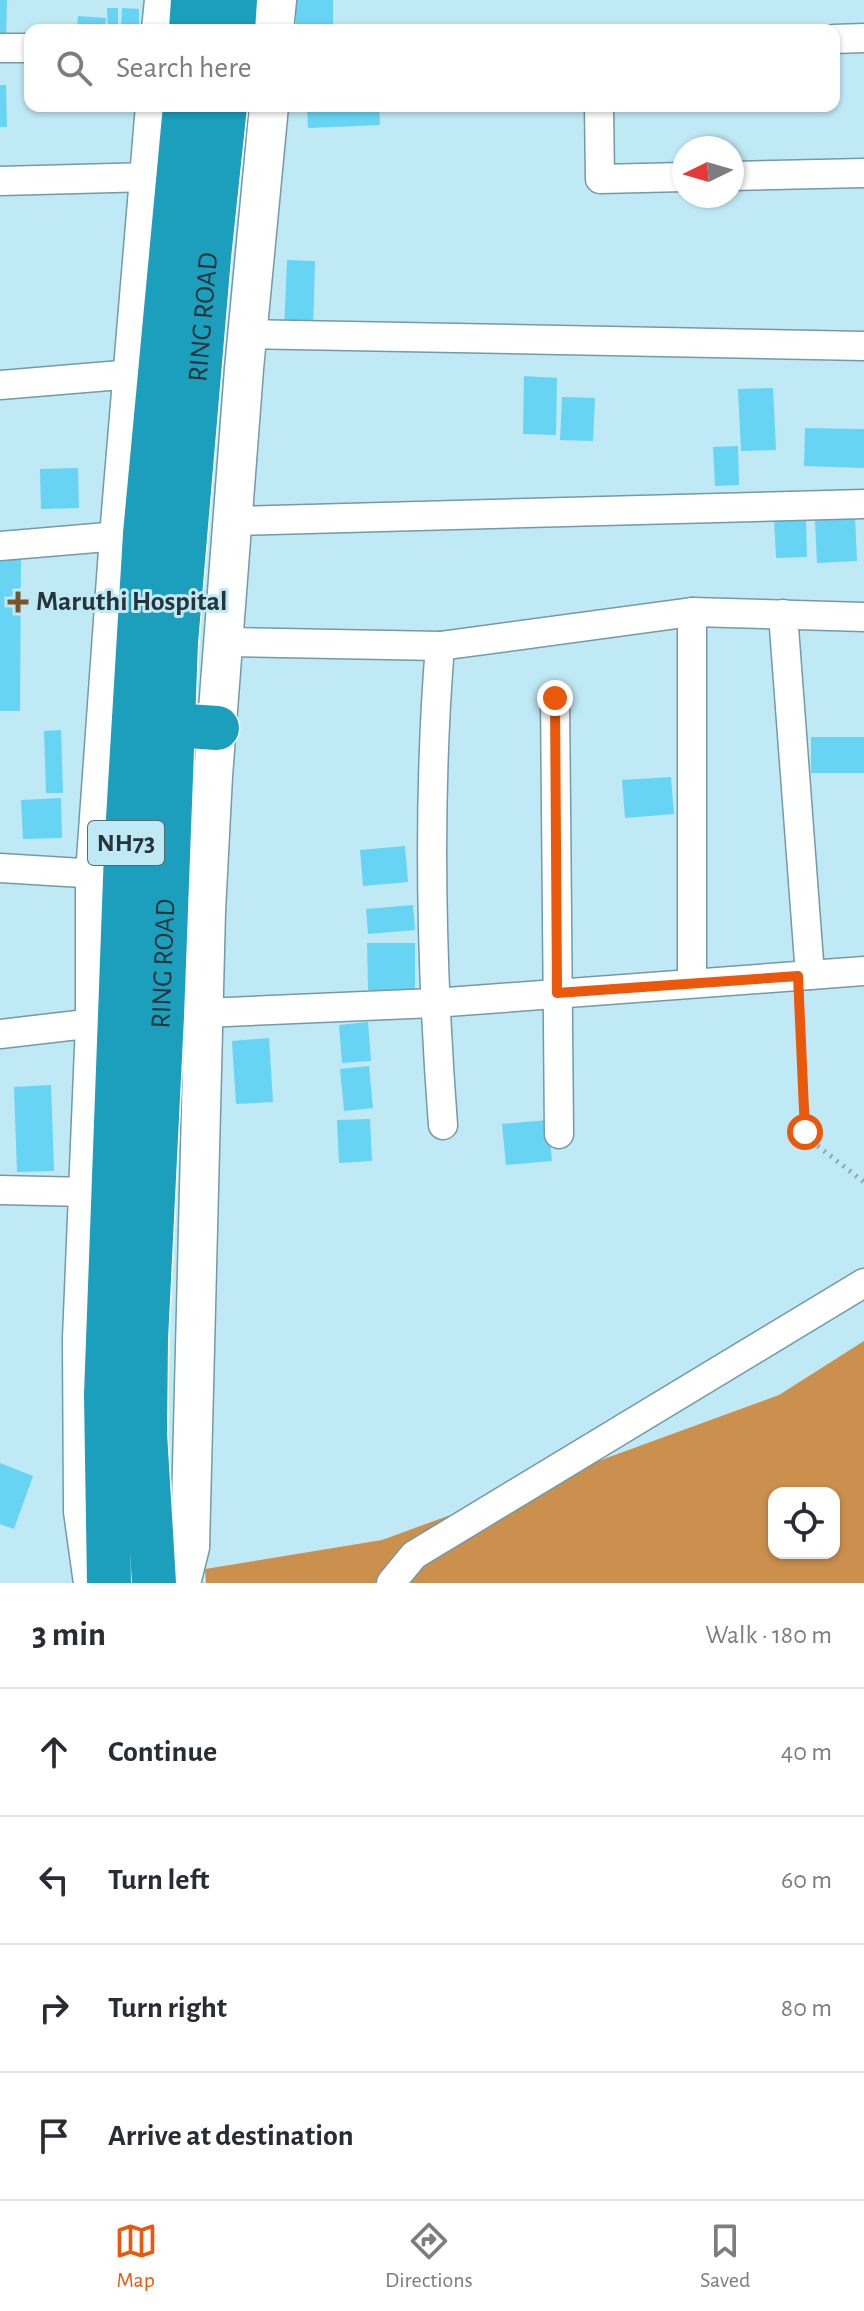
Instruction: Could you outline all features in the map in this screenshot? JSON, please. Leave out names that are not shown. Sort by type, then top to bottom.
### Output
[{"type":"highway","points":[[191,24],[193,0]]},
{"type":"highway","points":[[233,24],[235,0]]},
{"type":"highway","name":"RING ROAD","points":[[109,1583],[110,875],[126,628],[164,374],[185,112]]},
{"type":"highway","name":"RING ROAD","points":[[154,1583],[146,1448],[146,1339],[184,531],[164,374],[224,112]]},
{"type":"highway","points":[[173,725],[217,728]]},
{"type":"street","points":[[162,24],[164,0]]},
{"type":"street","points":[[275,24],[277,0]]},
{"type":"street","points":[[840,39],[864,38]]},
{"type":"street","points":[[0,48],[24,48]]},
{"type":"street","points":[[126,628],[119,536],[164,374],[151,177],[155,112]]},
{"type":"street","points":[[181,1583],[190,1547],[206,911],[247,334],[268,112]]},
{"type":"street","points":[[599,112],[600,179],[672,177]]},
{"type":"street","points":[[744,176],[864,173]]},
{"type":"street","points":[[0,181],[151,177]]},
{"type":"street","points":[[247,334],[864,346]]},
{"type":"street","points":[[0,385],[164,374]]},
{"type":"street","points":[[233,521],[864,504]]},
{"type":"street","points":[[0,546],[119,536]]},
{"type":"street","points":[[223,642],[440,646],[692,612],[864,617]]},
{"type":"street","points":[[692,612],[692,983]]},
{"type":"street","points":[[783,614],[804,975]]},
{"type":"street","points":[[440,646],[432,743],[434,1003],[443,1125]]},
{"type":"street","points":[[555,698],[559,1134]]},
{"type":"street","points":[[0,868],[110,875],[95,1023],[82,1339],[83,1511],[93,1583]]},
{"type":"street","points":[[204,1013],[434,1003],[864,971]]},
{"type":"street","points":[[0,1034],[95,1023]]},
{"type":"street","points":[[0,1190],[88,1192]]},
{"type":"street","points":[[391,1583],[414,1555],[864,1283]]},
{"type":"path","points":[[804,975],[805,1132],[815,1144],[864,1182]]},
{"type":"shaded area","points":[[864,1341],[864,1583],[206,1583],[205,1569],[382,1540],[779,1395]]},
{"type":"building","points":[[0,0],[7,0],[6,41],[0,41]]},
{"type":"building","points":[[296,0],[333,0],[333,24],[296,24]]},
{"type":"building","points":[[107,8],[118,8],[118,24],[108,24]]},
{"type":"building","points":[[122,8],[139,9],[139,24],[121,24]]},
{"type":"building","points":[[78,16],[106,18],[106,24],[77,24]]},
{"type":"building","points":[[0,85],[6,85],[7,127],[0,127]]},
{"type":"building","points":[[307,112],[379,112],[380,125],[308,128]]},
{"type":"building","points":[[287,260],[315,261],[313,332],[284,331]]},
{"type":"building","points":[[524,376],[557,378],[556,435],[523,434]]},
{"type":"building","points":[[773,388],[776,450],[741,451],[738,389]]},
{"type":"building","points":[[562,397],[595,398],[593,441],[560,440]]},
{"type":"building","points":[[805,428],[864,429],[864,468],[804,466]]},
{"type":"building","points":[[738,446],[739,485],[715,486],[713,447]]},
{"type":"building","points":[[78,468],[79,508],[41,509],[40,469]]},
{"type":"building","points":[[806,516],[807,557],[776,558],[774,517]]},
{"type":"building","points":[[855,517],[857,561],[817,563],[815,519]]},
{"type":"building","points":[[0,553],[21,553],[20,711],[0,711]]},
{"type":"building","points":[[61,730],[63,793],[46,793],[44,731]]},
{"type":"building","points":[[811,737],[864,737],[864,773],[811,773]]},
{"type":"building","points":[[671,777],[674,814],[625,818],[622,780]]},
{"type":"building","points":[[61,798],[62,838],[23,839],[21,800]]},
{"type":"building","points":[[405,846],[408,882],[363,886],[360,850]]},
{"type":"building","points":[[413,905],[415,930],[368,934],[366,909]]},
{"type":"building","points":[[367,943],[415,943],[415,990],[368,990]]},
{"type":"building","points":[[368,1022],[371,1061],[342,1063],[339,1025]]},
{"type":"building","points":[[269,1038],[273,1102],[236,1104],[232,1041]]},
{"type":"building","points":[[369,1066],[373,1108],[344,1111],[340,1069]]},
{"type":"building","points":[[51,1085],[54,1171],[17,1172],[14,1087]]},
{"type":"building","points":[[370,1119],[372,1161],[339,1163],[337,1120]]},
{"type":"building","points":[[548,1120],[552,1161],[506,1165],[502,1124]]},
{"type":"building","points":[[0,1463],[33,1476],[14,1529],[0,1524]]},
{"type":"place","name":"Maruthi Hospital","points":[[18,602]]},
{"type":"route","points":[[555,698],[557,993],[798,976],[805,1132]]}]
